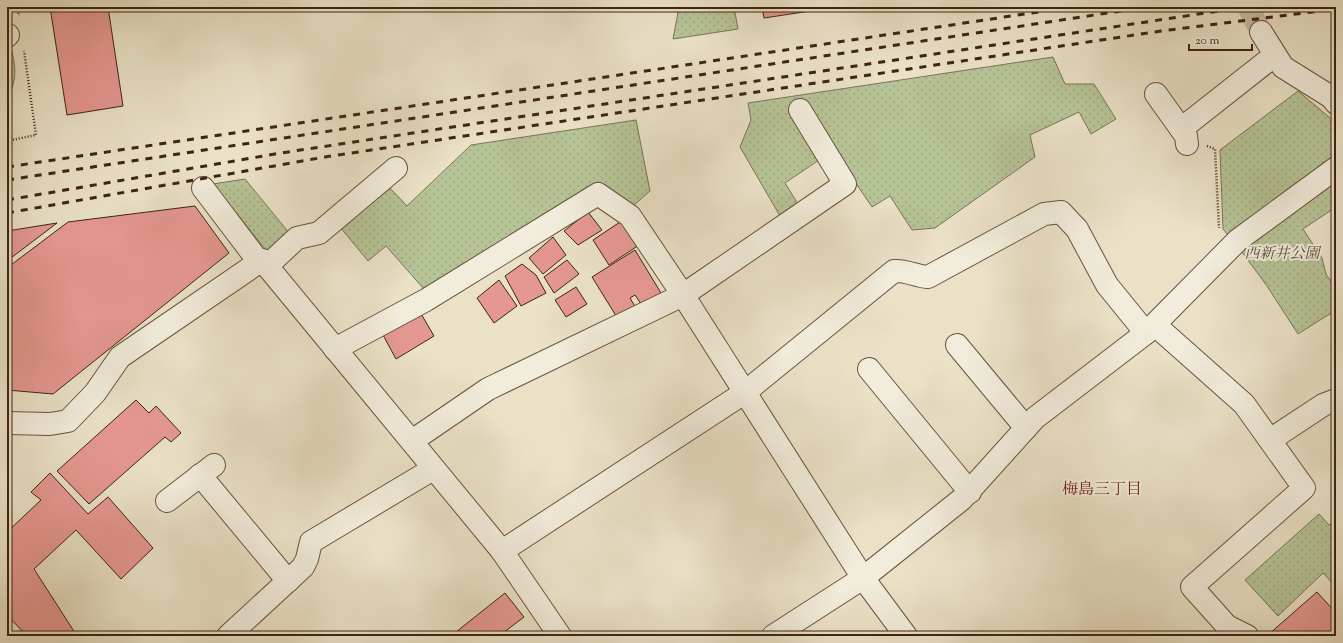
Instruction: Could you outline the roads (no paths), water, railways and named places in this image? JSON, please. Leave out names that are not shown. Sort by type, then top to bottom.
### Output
[{"type":"street","points":[[1261,32],[1283,67],[1331,97],[1336,103]]},
{"type":"street","points":[[1156,94],[1184,138],[1275,55]]},
{"type":"street","points":[[412,441],[488,389],[683,295],[845,184],[800,110]]},
{"type":"street","points":[[7,423],[50,424],[68,421],[96,393],[120,357],[263,264],[297,238],[319,233],[396,168]]},
{"type":"street","points":[[773,636],[863,578],[970,492],[1035,418],[1151,329],[1238,240],[1336,168]]},
{"type":"street","points":[[203,188],[263,264],[412,441],[433,469],[502,551],[560,636]]},
{"type":"street","points":[[335,349],[426,300],[598,194],[630,216],[683,295],[863,578],[906,636]]},
{"type":"street","points":[[502,551],[744,393],[894,271],[903,270],[916,276],[928,277],[1044,214],[1061,212],[1077,229],[1107,285],[1151,329],[1244,404],[1304,488],[1192,587],[1226,626],[1247,636]]},
{"type":"street","points":[[957,345],[1026,428]]},
{"type":"street","points":[[869,369],[970,492]]},
{"type":"street","points":[[1270,440],[1323,405],[1336,400]]},
{"type":"street","points":[[228,636],[303,567],[308,559],[311,542],[433,469]]},
{"type":"street","points":[[168,501],[207,470],[288,581]]},
{"type":"tunnel","points":[[1248,7],[1261,32]]},
{"type":"railway","points":[[7,167],[1071,7]]},
{"type":"railway","points":[[7,180],[1147,7]]},
{"type":"railway","points":[[7,200],[281,153],[1245,7]]},
{"type":"railway","points":[[7,213],[325,157],[1161,31],[1336,9]]},
{"type":"district","name":"梅島三丁目","points":[[1102,490]]},
{"type":"park label","name":"西新井公園","points":[[1282,254]]}]
